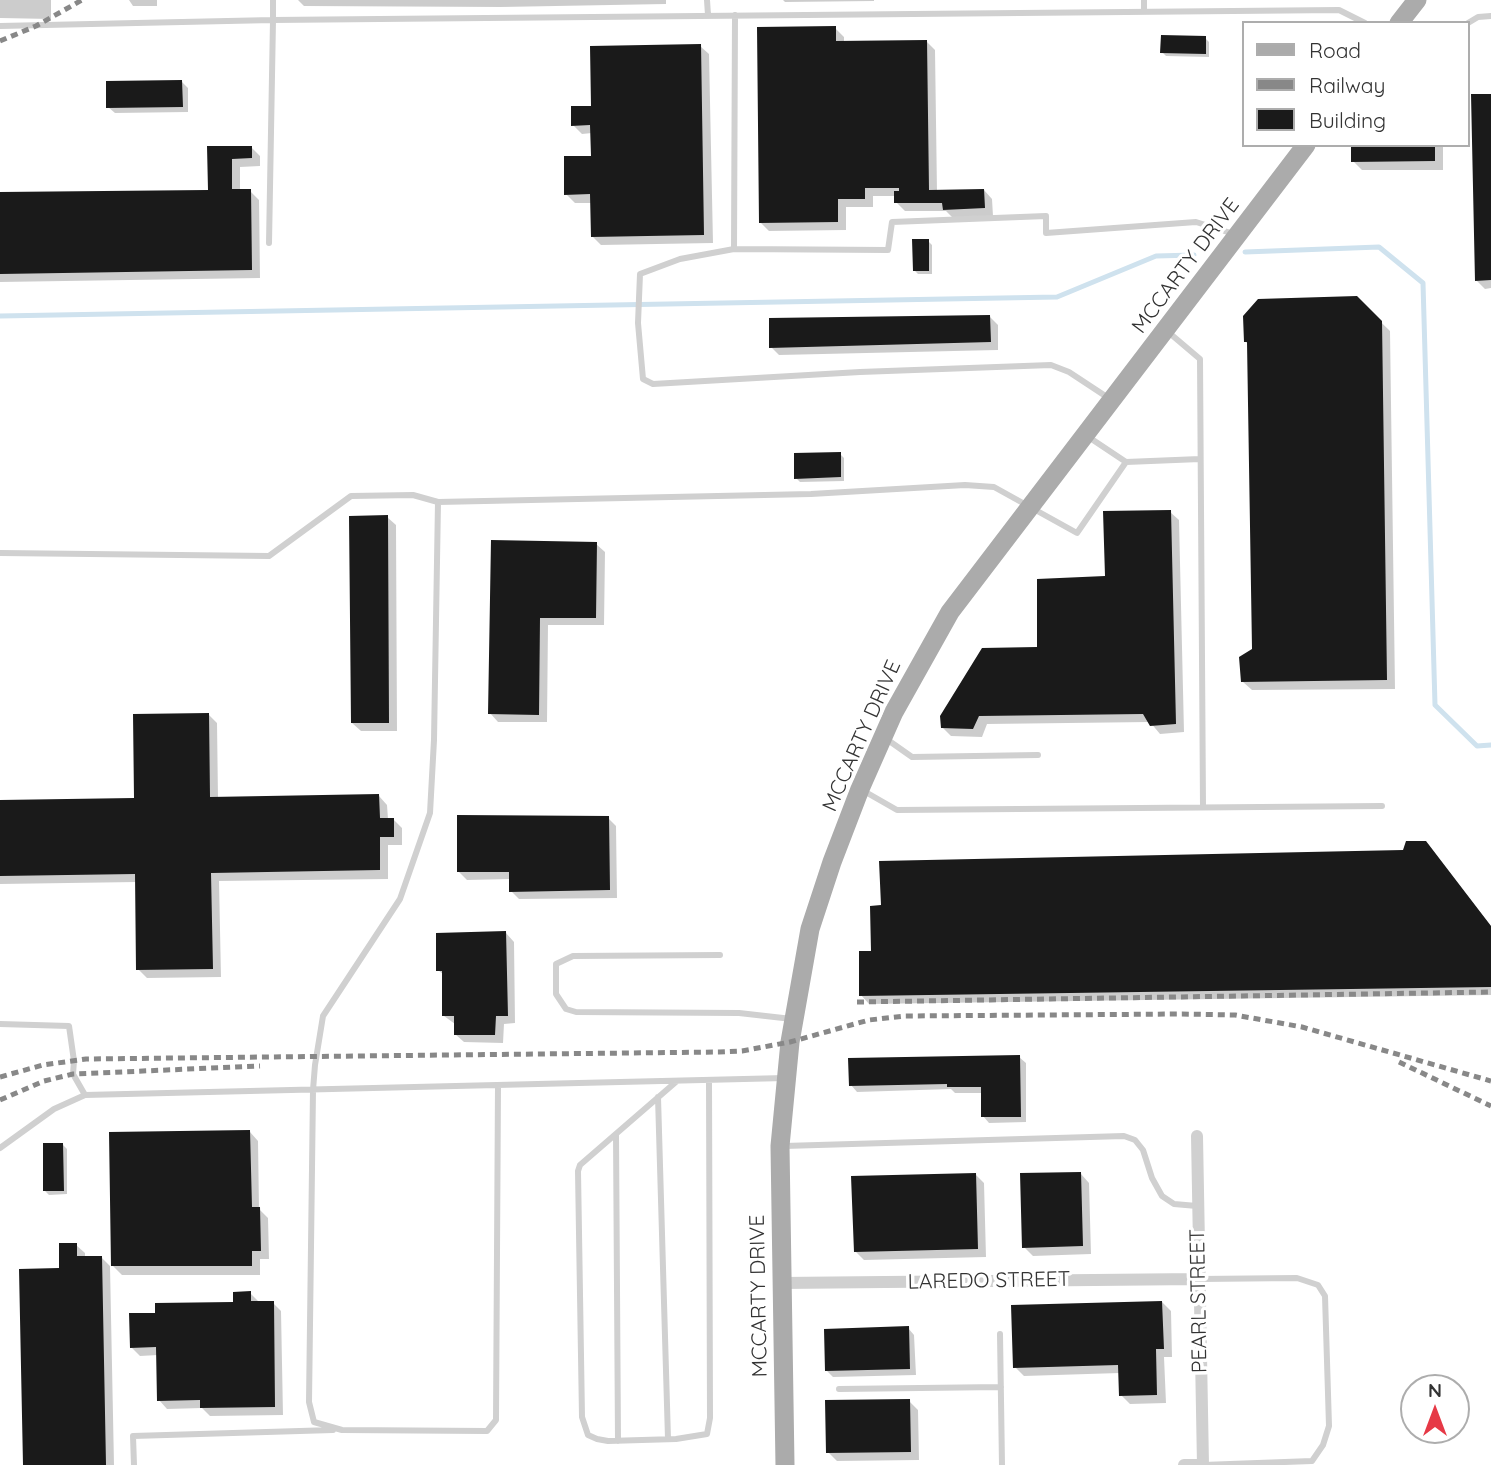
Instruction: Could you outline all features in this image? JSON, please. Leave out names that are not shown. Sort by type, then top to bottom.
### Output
[{"type":"main road","points":[[1401,21],[1417,0]]},
{"type":"main road","name":"MCCARTY DRIVE","points":[[785,1465],[780,1146],[787,1078],[810,929],[860,789],[927,650],[950,612],[1304,147]]},
{"type":"street","name":"PEARL STREET","points":[[1197,1136],[1203,1465]]},
{"type":"street","name":"LAREDO STREET","points":[[781,1283],[1198,1279]]},
{"type":"street","points":[[1184,1465],[1203,1465]]},
{"type":"lane","points":[[269,243],[273,0]]},
{"type":"lane","points":[[707,0],[708,15]]},
{"type":"lane","points":[[1143,0],[1144,12]]},
{"type":"lane","points":[[1339,10],[1341,0]]},
{"type":"lane","points":[[0,26],[273,20],[1339,10],[1361,21]]},
{"type":"lane","points":[[734,249],[735,15]]},
{"type":"lane","points":[[1470,22],[1478,17],[1491,16]]},
{"type":"lane","points":[[1112,401],[1069,372],[1051,365],[860,372],[653,384],[643,379],[638,315],[640,274],[680,259],[734,249],[888,250],[892,222],[1046,216],[1046,233],[1196,222],[1238,235]]},
{"type":"lane","points":[[1165,330],[1200,359],[1203,807]]},
{"type":"lane","points":[[1085,435],[1126,462],[1200,459]]},
{"type":"lane","points":[[0,554],[269,556],[351,496],[412,495],[438,502],[811,494],[965,485],[993,487],[1077,533],[1126,462]]},
{"type":"lane","points":[[342,1430],[314,1422],[309,1402],[313,1090],[323,1016],[400,900],[430,813],[434,740],[438,502]]},
{"type":"lane","points":[[883,737],[912,757],[1038,755]]},
{"type":"lane","points":[[860,789],[897,810],[1382,806]]},
{"type":"lane","points":[[720,955],[573,956],[556,964],[556,994],[566,1009],[576,1012],[739,1013],[794,1019]]},
{"type":"lane","points":[[0,1024],[69,1026],[74,1060],[73,1074],[85,1095]]},
{"type":"lane","points":[[0,1147],[54,1109],[85,1095],[787,1078]]},
{"type":"lane","points":[[677,1081],[580,1165],[578,1171],[582,1417],[588,1435],[597,1439],[668,1439],[707,1434],[710,1418],[709,1080]]},
{"type":"lane","points":[[134,1465],[133,1436],[342,1430],[487,1431],[496,1420],[498,1085]]},
{"type":"lane","points":[[658,1097],[668,1439]]},
{"type":"lane","points":[[616,1134],[618,1441]]},
{"type":"lane","points":[[780,1146],[1124,1136],[1135,1140],[1143,1150],[1152,1178],[1162,1196],[1174,1203],[1197,1206]]},
{"type":"lane","points":[[1198,1279],[1297,1278],[1318,1285],[1325,1296],[1329,1426],[1323,1445],[1312,1461],[1203,1465]]},
{"type":"lane","points":[[1000,1334],[1002,1465]]},
{"type":"lane","points":[[839,1389],[1002,1387]]},
{"type":"building","points":[[836,26],[836,41],[927,40],[929,190],[984,189],[985,208],[943,210],[942,203],[894,203],[894,191],[899,191],[899,188],[865,188],[865,199],[838,199],[838,222],[759,223],[757,27]]},
{"type":"building","points":[[1161,35],[1206,36],[1206,54],[1160,53]]},
{"type":"building","points":[[701,44],[704,235],[591,237],[590,194],[564,195],[564,156],[591,156],[590,125],[571,126],[571,106],[591,106],[590,46]]},
{"type":"building","points":[[182,80],[183,107],[106,108],[106,81]]},
{"type":"building","points":[[1471,94],[1491,94],[1491,280],[1475,281]]},
{"type":"building","points":[[207,146],[252,146],[252,158],[232,159],[232,189],[251,189],[252,270],[0,274],[0,192],[208,190]]},
{"type":"building","points":[[1351,147],[1435,147],[1435,161],[1351,162]]},
{"type":"building","points":[[912,239],[929,239],[929,271],[913,271]]},
{"type":"building","points":[[1357,296],[1382,321],[1387,680],[1241,682],[1239,657],[1252,649],[1247,342],[1244,342],[1243,316],[1258,299]]},
{"type":"building","points":[[990,315],[991,342],[769,348],[769,318]]},
{"type":"building","points":[[841,452],[841,477],[794,479],[794,453]]},
{"type":"building","points":[[1171,510],[1176,724],[1150,726],[1143,714],[979,716],[973,729],[941,728],[940,716],[982,648],[1037,647],[1037,579],[1105,576],[1103,511]]},
{"type":"building","points":[[388,515],[389,723],[351,723],[349,516]]},
{"type":"building","points":[[491,540],[597,542],[596,618],[540,618],[539,715],[488,714]]},
{"type":"building","points":[[209,713],[210,797],[379,794],[380,818],[394,818],[394,837],[380,837],[380,870],[211,873],[213,969],[136,970],[135,874],[0,876],[0,800],[134,798],[133,714]]},
{"type":"building","points":[[457,815],[609,816],[610,890],[509,892],[509,872],[457,872]]},
{"type":"building","points":[[1406,841],[1426,841],[1491,926],[1491,987],[859,996],[859,951],[871,951],[870,906],[881,905],[879,861],[1403,850]]},
{"type":"building","points":[[506,931],[508,1016],[496,1016],[495,1035],[454,1035],[454,1016],[442,1016],[442,971],[436,971],[436,933]]},
{"type":"building","points":[[1020,1055],[1021,1117],[981,1117],[981,1087],[947,1087],[947,1084],[849,1086],[848,1058]]},
{"type":"building","points":[[250,1130],[252,1207],[260,1207],[261,1251],[252,1251],[252,1266],[111,1266],[109,1132]]},
{"type":"building","points":[[43,1143],[63,1143],[64,1191],[43,1191]]},
{"type":"building","points":[[1081,1172],[1083,1246],[1022,1248],[1020,1173]]},
{"type":"building","points":[[976,1173],[978,1249],[854,1252],[851,1176]]},
{"type":"building","points":[[59,1243],[77,1243],[77,1256],[102,1256],[106,1465],[23,1465],[19,1269],[59,1268]]},
{"type":"building","points":[[251,1291],[251,1301],[274,1301],[275,1407],[200,1408],[200,1400],[157,1401],[156,1347],[130,1348],[129,1313],[155,1313],[155,1303],[233,1302],[233,1292]]},
{"type":"building","points":[[1162,1301],[1164,1349],[1156,1349],[1157,1395],[1119,1396],[1118,1365],[1013,1368],[1011,1305]]},
{"type":"building","points":[[909,1326],[910,1369],[825,1371],[824,1329]]},
{"type":"building","points":[[910,1399],[911,1452],[826,1453],[825,1400]]},
{"type":"waterway","points":[[1245,252],[1379,247],[1423,283],[1435,705],[1477,746],[1491,745]]},
{"type":"waterway","points":[[0,316],[1057,297],[1156,256],[1194,255]]},
{"type":"railway","points":[[0,41],[36,26],[82,0]]},
{"type":"railway","points":[[857,1002],[1491,992]]},
{"type":"railway","points":[[0,1077],[43,1065],[86,1059],[742,1051],[790,1042],[869,1020],[905,1016],[1182,1014],[1235,1015],[1302,1027],[1491,1081]]},
{"type":"railway","points":[[1399,1062],[1491,1106]]},
{"type":"railway","points":[[0,1100],[44,1081],[73,1074],[260,1066]]}]
